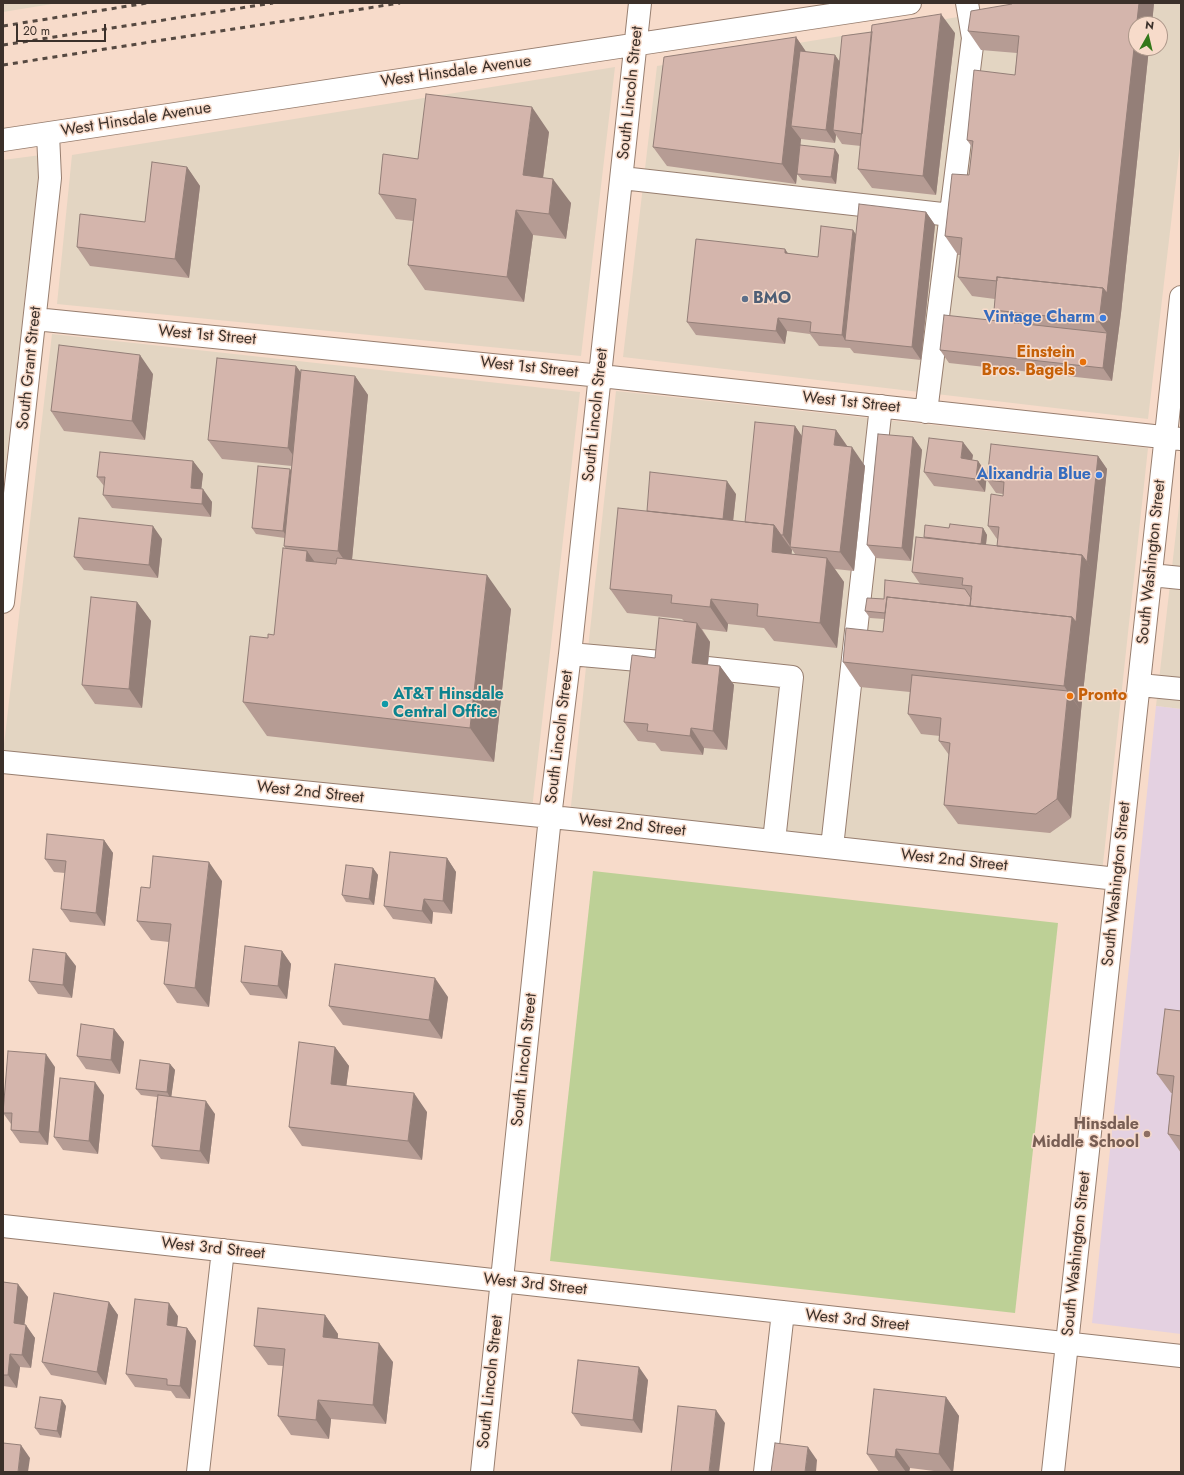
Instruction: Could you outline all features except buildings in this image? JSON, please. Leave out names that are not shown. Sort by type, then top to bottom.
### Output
[{"type":"street","name":"South Lincoln Street","points":[[482,1472],[550,817],[601,376],[640,3]]},
{"type":"street","name":"West Hinsdale Avenue","points":[[3,140],[636,46],[910,3]]},
{"type":"street","points":[[926,412],[973,38],[967,3]]},
{"type":"street","name":"South Grant Street","points":[[3,602],[11,467],[35,319],[50,178],[48,134]]},
{"type":"street","points":[[622,178],[951,215]]},
{"type":"street","name":"South Washington Street","points":[[1053,1472],[1151,575],[1173,439],[1181,297]]},
{"type":"street","name":"West 1st Street","points":[[35,319],[601,376],[1173,439]]},
{"type":"street","points":[[832,847],[881,406]]},
{"type":"street","points":[[1151,575],[1181,578]]},
{"type":"street","points":[[570,654],[670,663]]},
{"type":"street","points":[[707,668],[792,676],[774,841]]},
{"type":"street","points":[[1140,685],[1181,689]]},
{"type":"street","name":"West 2nd Street","points":[[3,762],[550,817],[1117,879]]},
{"type":"street","name":"West 3rd Street","points":[[3,1226],[1181,1356]]},
{"type":"street","points":[[198,1472],[223,1250]]},
{"type":"street","points":[[765,1472],[782,1312]]},
{"type":"shaded area","points":[[3,3],[58,3],[3,12]]},
{"type":"shaded area","points":[[1044,3],[1181,3],[1181,138],[1148,419],[623,357],[657,66]]},
{"type":"shaded area","points":[[615,67],[581,356],[57,304],[72,155]]},
{"type":"shaded area","points":[[41,155],[3,491],[3,160]]},
{"type":"shaded area","points":[[52,334],[580,392],[532,809],[3,753]]},
{"type":"shaded area","points":[[616,391],[1148,448],[1102,873],[570,815]]},
{"type":"shaded area","points":[[1181,489],[1181,709],[1156,706]]},
{"type":"shaded area","name":"Hinsdale Middle School","points":[[1156,706],[1181,709],[1181,1334],[1092,1323]]},
{"type":"green space","points":[[593,871],[1058,923],[1015,1313],[550,1261]]},
{"type":"railway","points":[[3,26],[147,3]]},
{"type":"railway","points":[[3,45],[273,3]]},
{"type":"railway","points":[[3,65],[400,3]]},
{"type":"place","name":"BMO","points":[[745,299]]},
{"type":"place","name":"Vintage Charm","points":[[1103,318]]},
{"type":"place","name":"Einstein Bros. Bagels","points":[[1083,362]]},
{"type":"place","name":"Alixandria Blue","points":[[1099,475]]},
{"type":"place","name":"Pronto","points":[[1070,696]]},
{"type":"place","name":"AT&T Hinsdale Central Office","points":[[385,704]]},
{"type":"place","name":"Hinsdale Middle School","points":[[1147,1134]]}]
